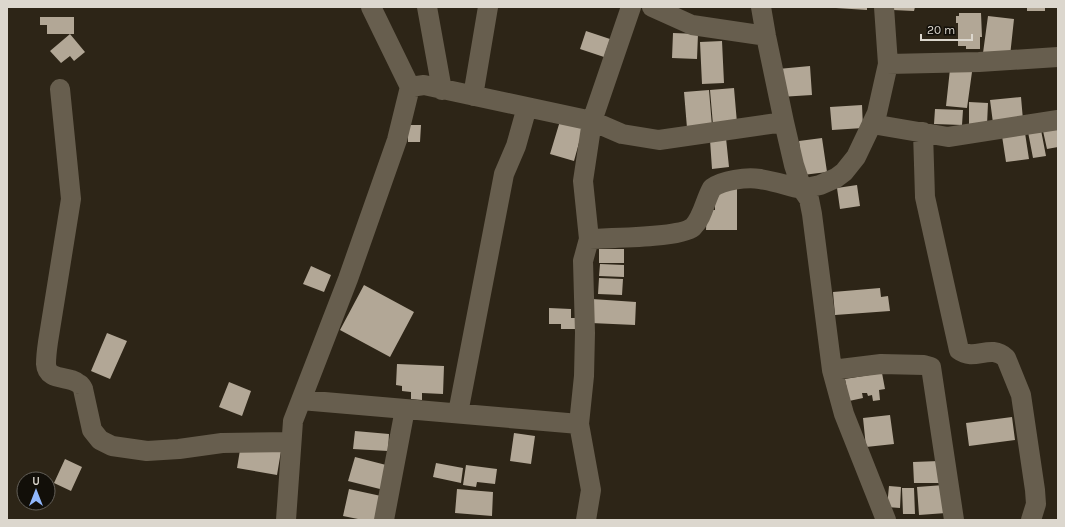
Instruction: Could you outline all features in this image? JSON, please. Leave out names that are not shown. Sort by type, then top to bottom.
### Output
[{"type":"street","points":[[286,520],[293,421],[348,279],[394,148],[410,87],[371,7]]},
{"type":"street","points":[[427,7],[442,90]]},
{"type":"street","points":[[473,96],[488,7]]},
{"type":"street","points":[[586,520],[591,490],[579,424],[584,376],[585,333],[583,261],[589,239],[583,181],[592,121],[631,7]]},
{"type":"street","points":[[652,7],[692,25],[766,36]]},
{"type":"street","points":[[761,7],[794,165],[802,189],[809,199],[812,214],[832,370],[844,414],[886,520]]},
{"type":"street","points":[[589,239],[670,235],[685,232],[698,220],[712,188],[726,182],[759,179],[802,189],[820,185],[836,178],[844,172],[856,158],[877,113],[888,64],[884,7]]},
{"type":"street","points":[[888,64],[979,62],[1058,57]]},
{"type":"street","points":[[410,87],[424,85],[592,121],[622,134],[659,140],[784,122]]},
{"type":"street","points":[[60,89],[71,199],[48,342],[46,366],[48,371],[51,374],[75,381],[80,384],[83,389],[92,430],[100,440],[112,446],[147,451],[179,449],[222,443],[291,442]]},
{"type":"street","points":[[458,413],[504,174],[516,146],[526,107]]},
{"type":"street","points":[[872,124],[948,136],[1058,120]]},
{"type":"street","points":[[923,132],[925,196],[959,350],[967,354],[995,352],[1002,354],[1006,358],[1021,395],[1035,490],[1036,504],[1031,520]]},
{"type":"street","points":[[832,370],[881,364],[924,365],[931,367],[954,520]]},
{"type":"street","points":[[301,400],[579,424]]},
{"type":"street","points":[[384,520],[405,409]]},
{"type":"building","points":[[867,7],[867,10],[836,8]]},
{"type":"building","points":[[893,7],[915,7],[914,11],[893,10]]},
{"type":"building","points":[[1027,7],[1045,7],[1045,11],[1027,11]]},
{"type":"building","points":[[959,13],[981,13],[982,37],[980,37],[980,49],[966,49],[966,46],[958,46],[958,23],[956,23],[956,16],[959,16]]},
{"type":"building","points":[[988,16],[1014,19],[1010,56],[983,53]]},
{"type":"building","points":[[40,17],[74,17],[74,34],[47,34],[47,25],[40,25]]},
{"type":"building","points":[[586,31],[610,39],[604,57],[580,49]]},
{"type":"building","points":[[673,33],[698,34],[697,59],[672,58]]},
{"type":"building","points":[[70,34],[85,52],[74,61],[70,56],[61,63],[50,51]]},
{"type":"building","points":[[722,41],[724,83],[702,84],[700,42]]},
{"type":"building","points":[[810,66],[812,95],[780,97],[778,69]]},
{"type":"building","points":[[950,69],[972,72],[967,108],[946,106]]},
{"type":"building","points":[[734,88],[737,123],[713,125],[710,90]]},
{"type":"building","points":[[709,90],[712,126],[687,128],[684,92]]},
{"type":"building","points":[[1021,97],[1023,120],[993,123],[990,100]]},
{"type":"building","points":[[969,102],[988,103],[987,125],[969,125]]},
{"type":"building","points":[[862,105],[863,128],[832,130],[830,107]]},
{"type":"building","points":[[935,109],[963,110],[962,125],[934,124]]},
{"type":"building","points":[[560,121],[583,128],[574,161],[550,154]]},
{"type":"building","points":[[408,125],[421,125],[420,142],[408,142]]},
{"type":"building","points":[[1058,127],[1058,147],[1047,149],[1043,131]]},
{"type":"building","points":[[1041,130],[1046,156],[1033,158],[1028,132]]},
{"type":"building","points":[[1025,133],[1029,159],[1006,162],[1002,136]]},
{"type":"building","points":[[726,138],[729,167],[712,169],[710,140]]},
{"type":"building","points":[[822,138],[827,172],[803,175],[799,141]]},
{"type":"building","points":[[857,185],[860,206],[840,209],[837,188]]},
{"type":"building","points":[[715,188],[737,188],[737,230],[706,230],[707,210],[715,210]]},
{"type":"building","points":[[599,249],[624,249],[624,263],[599,263]]},
{"type":"building","points":[[600,264],[624,265],[624,277],[599,276]]},
{"type":"building","points":[[311,266],[331,275],[324,292],[303,284]]},
{"type":"building","points":[[599,278],[623,279],[622,295],[598,294]]},
{"type":"building","points":[[364,285],[414,312],[390,357],[340,330]]},
{"type":"building","points":[[880,288],[881,297],[888,296],[890,311],[835,315],[833,292]]},
{"type":"building","points":[[592,299],[636,302],[635,325],[591,323]]},
{"type":"building","points":[[549,308],[571,309],[571,318],[578,318],[578,329],[561,329],[561,324],[549,324]]},
{"type":"building","points":[[107,333],[127,341],[110,379],[91,371]]},
{"type":"building","points":[[397,364],[444,366],[443,394],[422,393],[422,400],[411,399],[411,392],[402,391],[402,386],[396,385]]},
{"type":"building","points":[[882,373],[885,389],[879,390],[880,400],[873,401],[872,395],[868,396],[867,393],[862,393],[863,398],[849,401],[845,379]]},
{"type":"building","points":[[229,382],[251,391],[242,416],[219,407]]},
{"type":"building","points":[[890,415],[894,444],[866,447],[863,418]]},
{"type":"building","points":[[1012,417],[1015,440],[969,446],[966,423]]},
{"type":"building","points":[[355,431],[389,434],[388,451],[353,449]]},
{"type":"building","points":[[514,433],[535,436],[531,464],[510,461]]},
{"type":"building","points":[[241,444],[281,451],[277,475],[237,468]]},
{"type":"building","points":[[355,457],[390,466],[384,490],[348,481]]},
{"type":"building","points":[[65,459],[82,467],[71,491],[56,484],[56,479]]},
{"type":"building","points":[[939,461],[940,483],[914,483],[913,462]]},
{"type":"building","points":[[436,463],[463,468],[461,483],[433,477]]},
{"type":"building","points":[[466,465],[497,469],[495,484],[477,482],[476,487],[463,485]]},
{"type":"building","points":[[944,485],[946,513],[919,515],[917,487]]},
{"type":"building","points":[[889,486],[901,487],[900,508],[887,507]]},
{"type":"building","points":[[902,488],[914,488],[915,514],[903,514]]},
{"type":"building","points":[[349,489],[381,496],[375,520],[363,520],[343,516]]},
{"type":"building","points":[[457,489],[493,492],[492,516],[455,513]]}]
